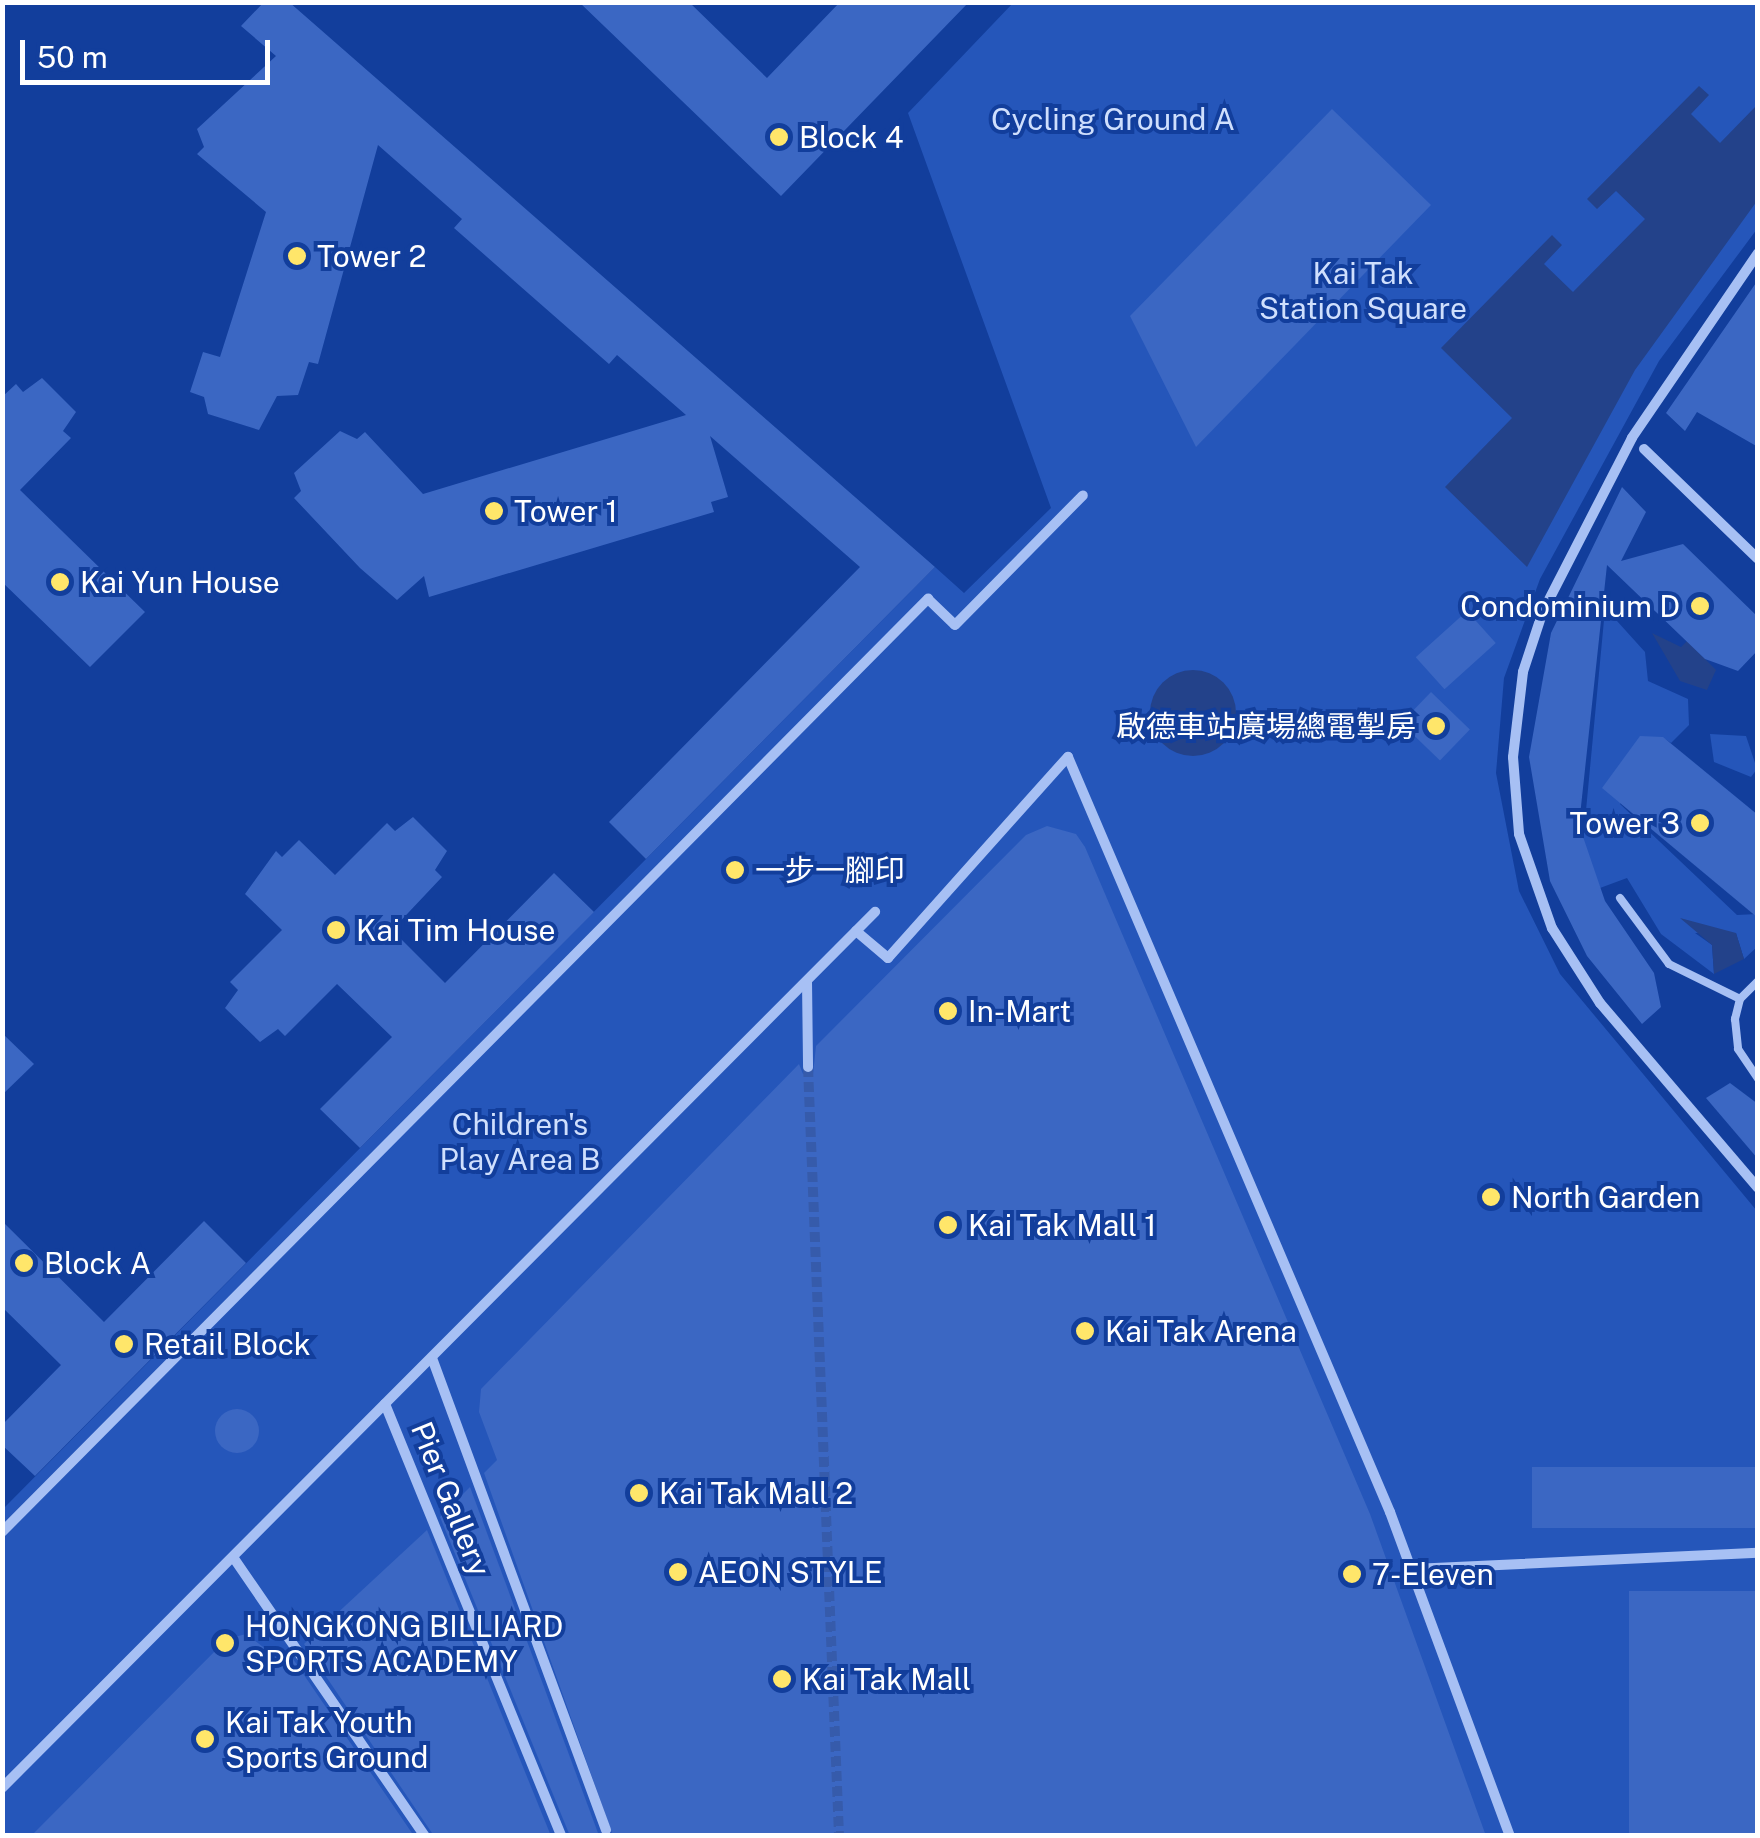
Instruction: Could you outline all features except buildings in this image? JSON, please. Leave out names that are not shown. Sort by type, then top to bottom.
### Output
[{"type":"street","points":[[1758,252],[1632,438],[1543,611],[1522,672],[1513,757],[1522,844],[1559,941],[1600,1003],[1758,1188]]},
{"type":"street","points":[[1644,449],[1758,559]]},
{"type":"street","points":[[2,1532],[928,599],[955,625],[1083,495]]},
{"type":"street","points":[[856,931],[888,958],[1068,756],[1413,1569],[1510,1836]]},
{"type":"street","points":[[2,1788],[875,912]]},
{"type":"street","points":[[807,982],[808,1067]]},
{"type":"street","points":[[432,1358],[606,1830]]},
{"type":"street","name":"Pier Gallery","points":[[386,1404],[561,1836]]},
{"type":"street","points":[[1413,1569],[1758,1553]]},
{"type":"street","points":[[233,1557],[425,1836]]},
{"type":"lane","points":[[1620,898],[1669,964],[1740,999]]},
{"type":"lane","points":[[1758,981],[1740,999],[1738,1049],[1758,1079]]},
{"type":"green space","points":[[1013,3],[1757,3],[1757,229],[1659,361],[1540,579],[1504,678],[1496,773],[1519,891],[1560,974],[1757,1211],[1757,1835],[3,1836],[3,1509],[935,567],[964,593],[1051,508],[908,113]]},
{"type":"green space","points":[[1604,620],[1617,621],[1645,652],[1648,681],[1688,699],[1689,725],[1671,743],[1665,739],[1620,804],[1737,915],[1757,914],[1757,947],[1744,959],[1736,933],[1695,933],[1712,945],[1714,974],[1661,934],[1627,878],[1600,888],[1583,842]]},
{"type":"green space","points":[[1710,734],[1746,736],[1757,769],[1751,777],[1714,762]]},
{"type":"shaded area","points":[[1699,86],[1709,95],[1691,114],[1720,143],[1757,105],[1757,201],[1635,370],[1527,567],[1445,487],[1512,418],[1441,348],[1552,235],[1562,245],[1544,264],[1573,292],[1645,219],[1616,191],[1597,209],[1587,199]]},
{"type":"shaded area","points":[[1652,633],[1681,647],[1687,641],[1716,670],[1707,690],[1680,681]]},
{"type":"shaded area","points":[[1193,670],[1217,677],[1229,689],[1236,713],[1229,737],[1217,749],[1193,756],[1169,749],[1157,737],[1150,713],[1157,689],[1169,677]]},
{"type":"shaded area","points":[[1680,918],[1736,933],[1744,959],[1714,974],[1712,945]]},
{"type":"tunnel","points":[[808,1067],[839,1836]]},
{"type":"place","name":"Block 4","points":[[779,137]]},
{"type":"place","name":"Tower 2","points":[[297,256]]},
{"type":"place","name":"Tower 1","points":[[494,511]]},
{"type":"place","name":"Kai Yun House","points":[[60,582]]},
{"type":"place","name":"Condominium D","points":[[1700,606]]},
{"type":"place","name":"啟德車站廣場總電掣房","points":[[1436,726]]},
{"type":"place","name":"Tower 3","points":[[1700,823]]},
{"type":"place","name":"一步一腳印","points":[[735,870]]},
{"type":"place","name":"Kai Tim House","points":[[336,930]]},
{"type":"place","name":"In-Mart","points":[[948,1011]]},
{"type":"place","name":"North Garden","points":[[1491,1197]]},
{"type":"place","name":"Kai Tak Mall 1","points":[[948,1225]]},
{"type":"place","name":"Block A","points":[[24,1263]]},
{"type":"place","name":"Kai Tak Arena","points":[[1085,1331]]},
{"type":"place","name":"Retail Block","points":[[124,1344]]},
{"type":"place","name":"Kai Tak Mall 2","points":[[639,1493]]},
{"type":"place","name":"AEON STYLE","points":[[678,1572]]},
{"type":"place","name":"7-Eleven","points":[[1352,1574]]},
{"type":"place","name":"HONGKONG BILLIARD SPORTS ACADEMY","points":[[225,1643]]},
{"type":"place","name":"Kai Tak Mall","points":[[782,1679]]},
{"type":"place","name":"Kai Tak Youth Sports Ground","points":[[205,1739]]},
{"type":"park label","name":"Cycling Ground A","points":[[1113,119]]},
{"type":"park label","name":"Kai Tak Station Square","points":[[1363,290]]},
{"type":"park label","name":"Children's Play Area B","points":[[520,1141]]}]
